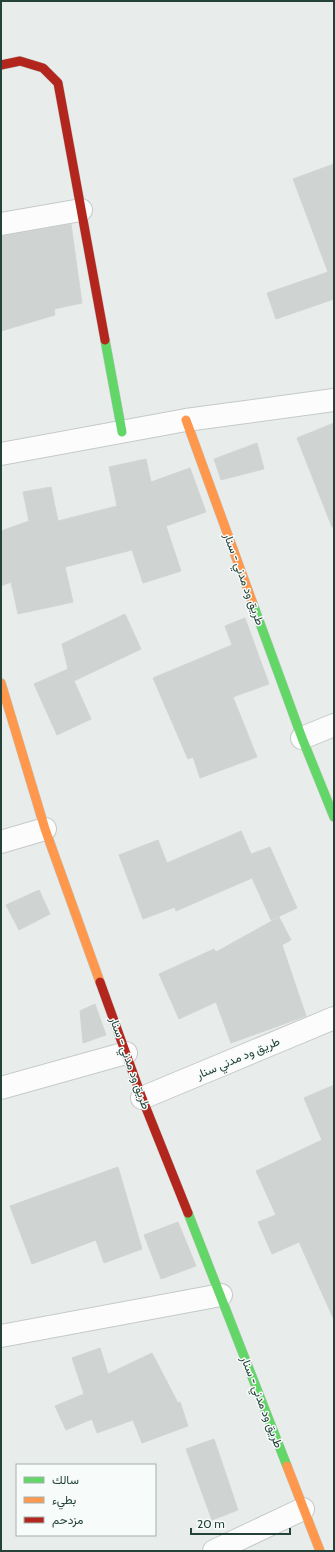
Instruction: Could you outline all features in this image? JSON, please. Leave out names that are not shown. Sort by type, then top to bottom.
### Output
[{"type":"street","points":[[1,65],[20,61],[43,68],[58,83],[122,432]]},
{"type":"street","points":[[1,224],[81,210]]},
{"type":"street","points":[[1,454],[186,420],[334,400]]},
{"type":"street","name":"طريق ود مدني - سنار","points":[[186,420],[302,738],[334,817]]},
{"type":"street","name":"طريق ود مدني - سنار","points":[[1,683],[45,829],[142,1098],[320,1551]]},
{"type":"street","points":[[302,738],[334,725]]},
{"type":"street","points":[[1,842],[45,829]]},
{"type":"street","name":"طريق ود مدني سنار","points":[[142,1098],[334,1018]]},
{"type":"street","points":[[1,1088],[126,1053]]},
{"type":"street","points":[[1,1336],[220,1295]]},
{"type":"street","points":[[214,1551],[303,1509]]},
{"type":"building","points":[[334,164],[334,299],[276,319],[267,293],[328,272],[293,179]]},
{"type":"building","points":[[71,224],[82,303],[54,309],[55,315],[1,331],[1,236]]},
{"type":"building","points":[[334,423],[334,527],[332,527],[297,438]]},
{"type":"building","points":[[257,443],[264,469],[221,480],[214,459]]},
{"type":"building","points":[[146,459],[151,482],[190,468],[206,512],[166,526],[181,571],[143,583],[132,550],[65,567],[73,602],[18,614],[11,582],[1,586],[1,531],[29,521],[23,492],[51,487],[58,521],[117,506],[109,467]]},
{"type":"building","points":[[125,614],[141,649],[74,681],[91,719],[57,735],[34,684],[68,669],[62,644]]},
{"type":"building","points":[[245,618],[269,684],[233,697],[257,757],[200,778],[193,757],[188,759],[153,678],[232,645],[225,626]]},
{"type":"building","points":[[241,831],[251,854],[270,847],[297,908],[271,920],[252,878],[176,911],[175,907],[143,919],[119,855],[158,840],[167,863]]},
{"type":"building","points":[[39,890],[50,914],[19,930],[6,905]]},
{"type":"building","points":[[279,917],[291,940],[282,945],[306,1016],[231,1043],[216,1002],[179,1019],[159,974],[214,949],[216,952]]},
{"type":"building","points":[[95,1004],[106,1035],[83,1043],[80,1011]]},
{"type":"building","points":[[334,1085],[334,1320],[299,1242],[272,1254],[258,1222],[276,1215],[256,1171],[322,1140],[304,1098]]},
{"type":"building","points":[[118,1167],[142,1249],[104,1263],[96,1240],[32,1264],[10,1206]]},
{"type":"building","points":[[178,1222],[196,1266],[161,1279],[144,1235]]},
{"type":"building","points":[[100,1348],[108,1374],[152,1353],[178,1403],[180,1402],[188,1426],[142,1443],[133,1420],[97,1433],[92,1419],[66,1430],[55,1406],[84,1394],[72,1358]]},
{"type":"building","points":[[214,1439],[238,1510],[212,1520],[186,1449]]},
{"type":"traffic: fast","points":[[105,340],[122,432]]},
{"type":"traffic: fast","points":[[253,604],[302,738],[334,817]]},
{"type":"traffic: fast","points":[[188,1213],[287,1466]]},
{"type":"traffic: slow","points":[[186,420],[253,604]]},
{"type":"traffic: slow","points":[[1,683],[45,829],[100,982]]},
{"type":"traffic: slow","points":[[287,1466],[320,1551]]},
{"type":"traffic: jam","points":[[1,65],[20,61],[43,68],[58,83],[105,340]]},
{"type":"traffic: jam","points":[[100,982],[142,1098],[188,1213]]}]
